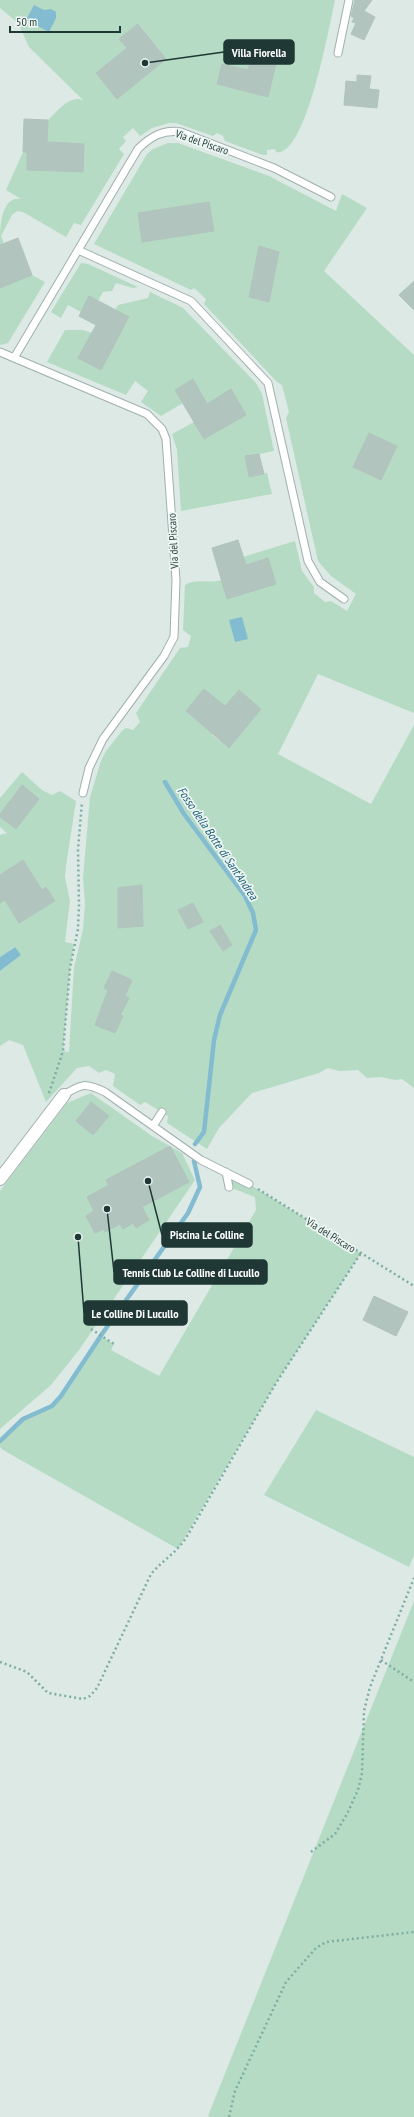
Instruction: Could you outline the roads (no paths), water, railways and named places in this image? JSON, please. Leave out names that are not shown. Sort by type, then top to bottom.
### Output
[{"type":"street","points":[[0,1179],[64,1095]]},
{"type":"lane","points":[[338,53],[349,0]]},
{"type":"lane","name":"Via del Piscaro","points":[[14,358],[138,150],[152,137],[167,131],[181,132],[274,168],[331,197]]},
{"type":"lane","points":[[78,250],[191,301],[268,383],[308,561],[320,582],[344,599]]},
{"type":"lane","name":"Via del Piscaro","points":[[0,352],[147,414],[162,428],[168,451],[176,580],[174,637],[164,656],[103,738],[89,768],[83,793]]},
{"type":"lane","points":[[64,1095],[75,1088],[88,1084],[105,1092],[201,1160],[249,1184]]},
{"type":"lane","points":[[153,1126],[162,1112]]},
{"type":"lane","points":[[226,1172],[229,1187]]},
{"type":"water","points":[[34,5],[44,10],[51,9],[56,12],[56,18],[49,32],[26,20]]},
{"type":"water","points":[[242,617],[248,639],[235,642],[229,620]]},
{"type":"water","points":[[15,947],[21,955],[0,971],[0,957]]},
{"type":"waterway","name":"Fosso della Botte di Sant'Andrea","points":[[165,782],[184,814],[245,896],[253,913],[256,930],[220,1015],[214,1040],[204,1132],[195,1144]]},
{"type":"waterway","name":"Fosso della Botte di Sant'Andrea","points":[[0,1441],[23,1419],[52,1406],[61,1396],[102,1334],[188,1213],[200,1187],[194,1161]]},
{"type":"place","name":"Villa Fiorella","points":[[145,63]]},
{"type":"place","name":"Piscina Le Colline","points":[[148,1181]]},
{"type":"place","name":"Tennis Club Le Colline di Lucullo","points":[[107,1209]]},
{"type":"place","name":"Le Colline Di Lucullo","points":[[78,1237]]}]
